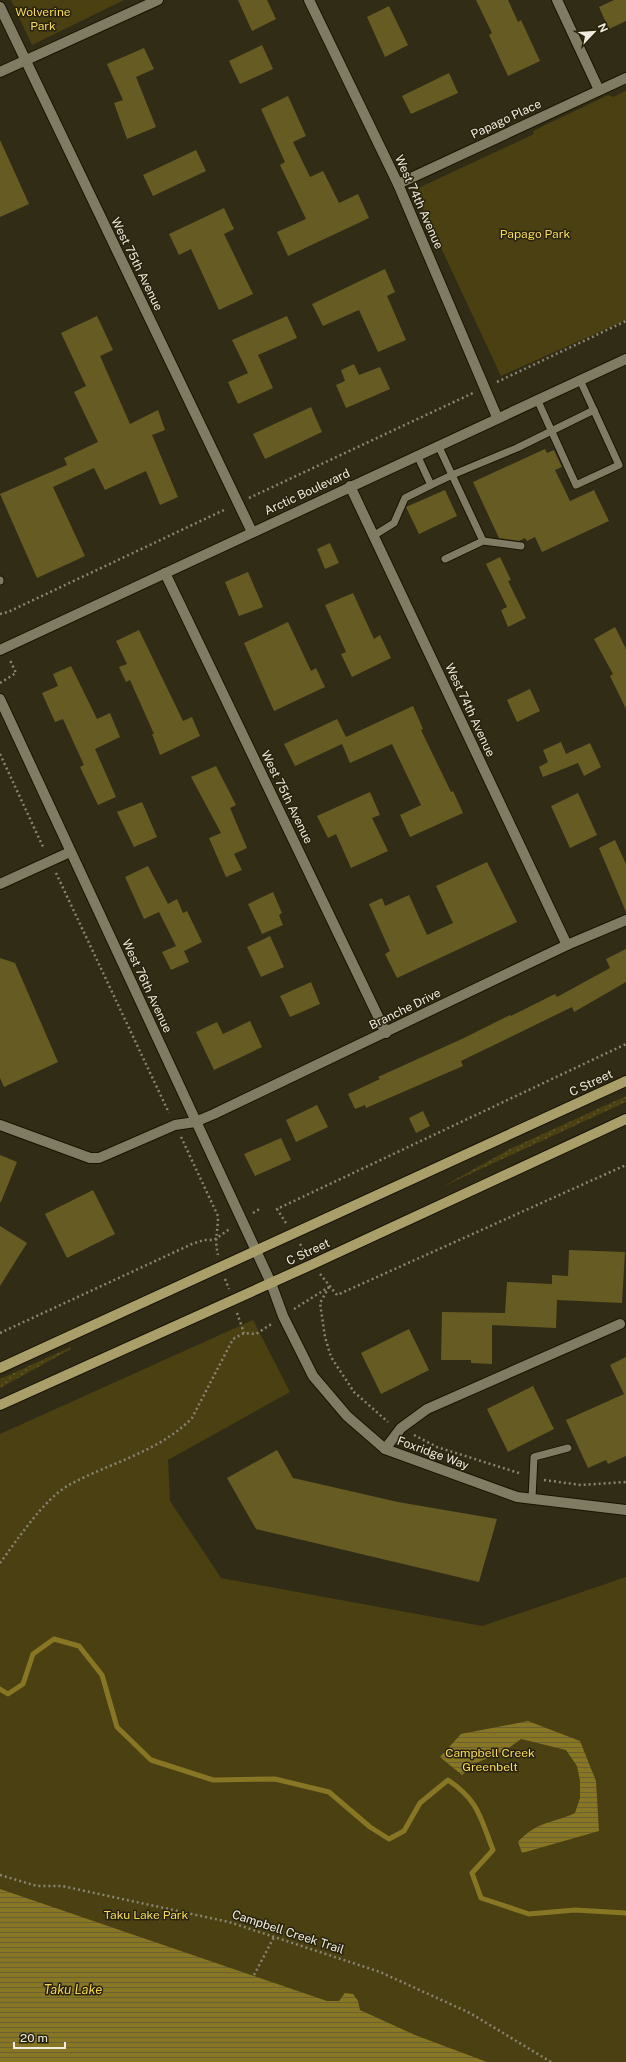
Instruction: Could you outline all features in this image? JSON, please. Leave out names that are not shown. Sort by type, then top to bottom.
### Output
[{"type":"main road","name":"C Street","points":[[0,1368],[626,1081]]},
{"type":"main road","name":"C Street","points":[[0,1405],[313,1264],[626,1119]]},
{"type":"street","points":[[0,72],[158,0]]},
{"type":"street","name":"West 74th Avenue","points":[[310,0],[398,184],[497,418]]},
{"type":"street","points":[[557,0],[599,90]]},
{"type":"street","name":"West 75th Avenue","points":[[0,7],[252,532]]},
{"type":"street","name":"Papago Place","points":[[398,184],[626,78]]},
{"type":"street","name":"Arctic Boulevard","points":[[2,649],[438,445],[626,359]]},
{"type":"street","name":"West 74th Avenue","points":[[350,486],[567,944]]},
{"type":"street","name":"West 75th Avenue","points":[[165,573],[386,1033]]},
{"type":"street","name":"West 76th Avenue","points":[[0,700],[270,1283]]},
{"type":"street","points":[[0,884],[70,852]]},
{"type":"street","name":"Branche Drive","points":[[0,1125],[90,1158],[99,1158],[175,1125],[195,1122],[214,1114],[386,1033],[567,944],[626,920]]},
{"type":"street","name":"Foxridge Way","points":[[270,1283],[283,1316],[313,1376],[347,1416],[385,1449],[518,1497],[626,1510]]},
{"type":"street","points":[[385,1449],[401,1428],[427,1409],[620,1324]]},
{"type":"lane","points":[[537,399],[576,485],[619,465],[580,380]]},
{"type":"lane","points":[[373,536],[394,522],[405,498],[452,475],[517,448],[594,410]]},
{"type":"lane","points":[[438,445],[483,541]]},
{"type":"lane","points":[[418,455],[431,485]]},
{"type":"lane","points":[[446,559],[483,541],[521,546]]},
{"type":"lane","points":[[532,1498],[534,1457],[568,1448]]},
{"type":"path","points":[[0,614],[8,612],[626,321]]},
{"type":"path","points":[[0,683],[16,673],[2,649]]},
{"type":"path","points":[[0,754],[175,1125],[186,1145],[218,1216],[218,1228],[214,1240],[204,1240],[192,1244],[0,1333]]},
{"type":"path","points":[[626,1044],[277,1209],[329,1287],[337,1295],[626,1165]]},
{"type":"path","points":[[329,1287],[320,1303],[325,1337],[331,1357],[354,1392],[386,1422],[401,1428],[437,1447],[502,1469],[533,1477],[581,1485],[626,1482]]},
{"type":"path","points":[[0,1563],[49,1500],[68,1486],[141,1452],[182,1428],[192,1418],[229,1345],[233,1339],[244,1333]]},
{"type":"path","name":"Campbell Creek Trail","points":[[0,1875],[37,1886],[62,1886],[229,1922],[387,1975],[470,2013],[551,2062]]},
{"type":"path","points":[[254,1976],[274,1937]]},
{"type":"green space","name":"Wolverine Park","points":[[11,0],[124,0],[32,45]]},
{"type":"green space","name":"Papago Park","points":[[626,91],[626,320],[501,376],[414,190],[534,134],[533,131],[608,95],[613,97]]},
{"type":"green space","points":[[626,1096],[626,1102],[442,1187],[510,1149]]},
{"type":"green space","points":[[253,1320],[290,1392],[168,1460],[170,1501],[221,1578],[482,1626],[626,1577],[626,2062],[0,2062],[0,1434]]},
{"type":"green space","points":[[71,1347],[71,1349],[0,1388],[0,1379]]},
{"type":"water","points":[[528,1721],[580,1741],[596,1781],[599,1831],[522,1853],[518,1842],[525,1835],[538,1826],[575,1813],[580,1798],[580,1781],[577,1766],[566,1750],[521,1739],[506,1750],[476,1763],[462,1775],[440,1757],[461,1734]]},
{"type":"water","name":"Taku Lake","points":[[0,1889],[327,2001],[339,2001],[345,1993],[353,1994],[358,2001],[360,2010],[415,2035],[487,2062],[0,2062]]},
{"type":"building","points":[[238,0],[267,0],[276,19],[252,31]]},
{"type":"building","points":[[476,0],[508,0],[518,22],[521,20],[540,61],[508,76],[489,35],[492,33]]},
{"type":"building","points":[[614,0],[626,0],[626,21],[609,29],[599,7]]},
{"type":"building","points":[[389,6],[408,45],[385,57],[367,17]]},
{"type":"building","points":[[262,45],[273,69],[240,84],[229,61]]},
{"type":"building","points":[[144,48],[154,69],[136,77],[156,127],[127,139],[114,103],[123,100],[107,64]]},
{"type":"building","points":[[449,73],[458,93],[411,114],[402,96]]},
{"type":"building","points":[[288,96],[306,136],[293,142],[310,177],[323,171],[339,203],[358,194],[369,218],[288,256],[277,232],[306,219],[280,165],[285,162],[261,109]]},
{"type":"building","points":[[0,140],[29,204],[0,217]]},
{"type":"building","points":[[196,150],[206,171],[153,196],[143,175]]},
{"type":"building","points":[[224,208],[234,229],[224,234],[253,294],[219,310],[191,249],[179,255],[169,234]]},
{"type":"building","points":[[385,269],[395,292],[387,296],[406,340],[378,352],[359,310],[323,326],[312,304]]},
{"type":"building","points":[[97,316],[113,350],[100,356],[130,424],[158,410],[165,430],[152,435],[178,497],[160,505],[146,471],[105,490],[94,468],[53,487],[85,556],[37,578],[0,494],[67,465],[64,458],[98,442],[74,392],[86,386],[61,333]]},
{"type":"building","points":[[287,316],[297,338],[258,355],[273,388],[238,404],[228,382],[248,373],[232,340]]},
{"type":"building","points":[[354,364],[359,375],[380,367],[390,389],[346,408],[336,385],[345,381],[341,370]]},
{"type":"building","points":[[311,407],[322,432],[265,459],[253,434]]},
{"type":"building","points":[[545,449],[547,453],[554,450],[562,467],[555,470],[570,501],[594,490],[609,521],[542,552],[535,537],[527,541],[525,538],[519,541],[499,538],[473,482]]},
{"type":"building","points":[[445,490],[457,516],[419,534],[406,507]]},
{"type":"building","points":[[330,543],[339,563],[325,569],[317,549]]},
{"type":"building","points":[[500,557],[511,580],[508,581],[526,618],[508,627],[501,610],[507,607],[486,564]]},
{"type":"building","points":[[248,572],[263,607],[239,616],[225,582]]},
{"type":"building","points":[[353,593],[374,639],[380,635],[391,658],[352,677],[341,654],[346,652],[325,605]]},
{"type":"building","points":[[288,622],[311,671],[316,668],[325,687],[274,711],[244,643]]},
{"type":"building","points":[[615,627],[626,649],[626,709],[610,676],[613,674],[594,639]]},
{"type":"building","points":[[139,630],[183,721],[192,717],[200,736],[160,755],[152,734],[154,734],[130,680],[126,682],[119,667],[127,664],[116,641]]},
{"type":"building","points":[[71,666],[97,719],[110,713],[120,737],[95,749],[116,797],[98,805],[80,767],[84,765],[63,719],[55,722],[42,693],[58,686],[53,674]]},
{"type":"building","points":[[530,689],[540,711],[517,722],[507,700]]},
{"type":"building","points":[[413,706],[423,729],[421,730],[451,792],[453,791],[463,813],[410,837],[400,815],[421,805],[392,744],[350,763],[342,744],[295,766],[284,744],[337,719],[346,737]]},
{"type":"building","points":[[561,742],[566,754],[590,743],[601,767],[584,776],[578,763],[543,777],[539,767],[548,762],[543,750]]},
{"type":"building","points":[[216,766],[236,805],[230,808],[247,848],[234,854],[242,870],[226,877],[209,838],[221,833],[191,777]]},
{"type":"building","points":[[370,792],[380,815],[372,818],[388,851],[351,868],[336,834],[328,838],[317,816]]},
{"type":"building","points":[[578,793],[597,835],[570,848],[551,806]]},
{"type":"building","points":[[142,802],[157,837],[134,847],[117,812]]},
{"type":"building","points":[[615,840],[626,864],[626,912],[599,848]]},
{"type":"building","points":[[487,862],[517,922],[397,978],[385,954],[390,951],[369,904],[382,898],[385,906],[409,895],[427,935],[453,923],[436,886]]},
{"type":"building","points":[[148,866],[168,904],[177,899],[183,913],[187,911],[202,942],[184,951],[189,962],[171,970],[162,952],[176,946],[159,912],[144,919],[125,877]]},
{"type":"building","points":[[273,892],[282,913],[279,915],[283,925],[262,934],[248,904]]},
{"type":"building","points":[[270,936],[284,967],[261,977],[247,947]]},
{"type":"building","points":[[626,949],[626,982],[574,1012],[572,1007],[461,1061],[463,1066],[366,1108],[365,1105],[355,1109],[348,1094],[380,1079],[378,1077],[464,1038],[510,1015],[511,1016],[555,994],[557,997],[610,968],[606,959]]},
{"type":"building","points":[[0,958],[15,963],[58,1062],[4,1087],[0,1078]]},
{"type":"building","points":[[311,982],[320,1004],[290,1017],[280,996]]},
{"type":"building","points":[[250,1021],[262,1047],[214,1070],[196,1032],[217,1022],[223,1034]]},
{"type":"building","points":[[317,1105],[328,1127],[296,1142],[286,1120]]},
{"type":"building","points":[[423,1111],[430,1126],[416,1133],[409,1118]]},
{"type":"building","points":[[281,1138],[291,1160],[255,1176],[244,1154]]},
{"type":"building","points":[[0,1155],[17,1162],[1,1202],[0,1202]]},
{"type":"building","points":[[93,1190],[115,1234],[67,1258],[45,1214]]},
{"type":"building","points":[[0,1226],[27,1243],[0,1286]]},
{"type":"building","points":[[569,1250],[625,1252],[622,1303],[557,1300],[556,1328],[492,1325],[492,1364],[471,1363],[471,1360],[441,1360],[442,1312],[505,1313],[507,1282],[552,1284],[552,1275],[568,1276]]},
{"type":"building","points":[[409,1329],[429,1370],[381,1394],[361,1353]]},
{"type":"building","points":[[626,1357],[626,1456],[608,1464],[606,1460],[588,1468],[566,1420],[624,1394],[610,1365]]},
{"type":"building","points":[[533,1386],[554,1429],[508,1452],[487,1409]]},
{"type":"building","points":[[277,1450],[293,1478],[398,1502],[497,1519],[479,1582],[256,1529],[227,1478]]},
{"type":"waterway","points":[[0,1689],[8,1694],[23,1684],[33,1654],[54,1639],[79,1646],[102,1675],[117,1727],[151,1760],[213,1780],[275,1779],[329,1792],[370,1827],[389,1839],[404,1831],[420,1803],[448,1780],[466,1795],[477,1810],[493,1850],[472,1873],[481,1898],[529,1914],[575,1910],[626,1913]]},
{"type":"park label","name":"Campbell Creek Greenbelt","points":[[490,1760]]},
{"type":"park label","name":"Taku Lake Park","points":[[146,1915]]}]
